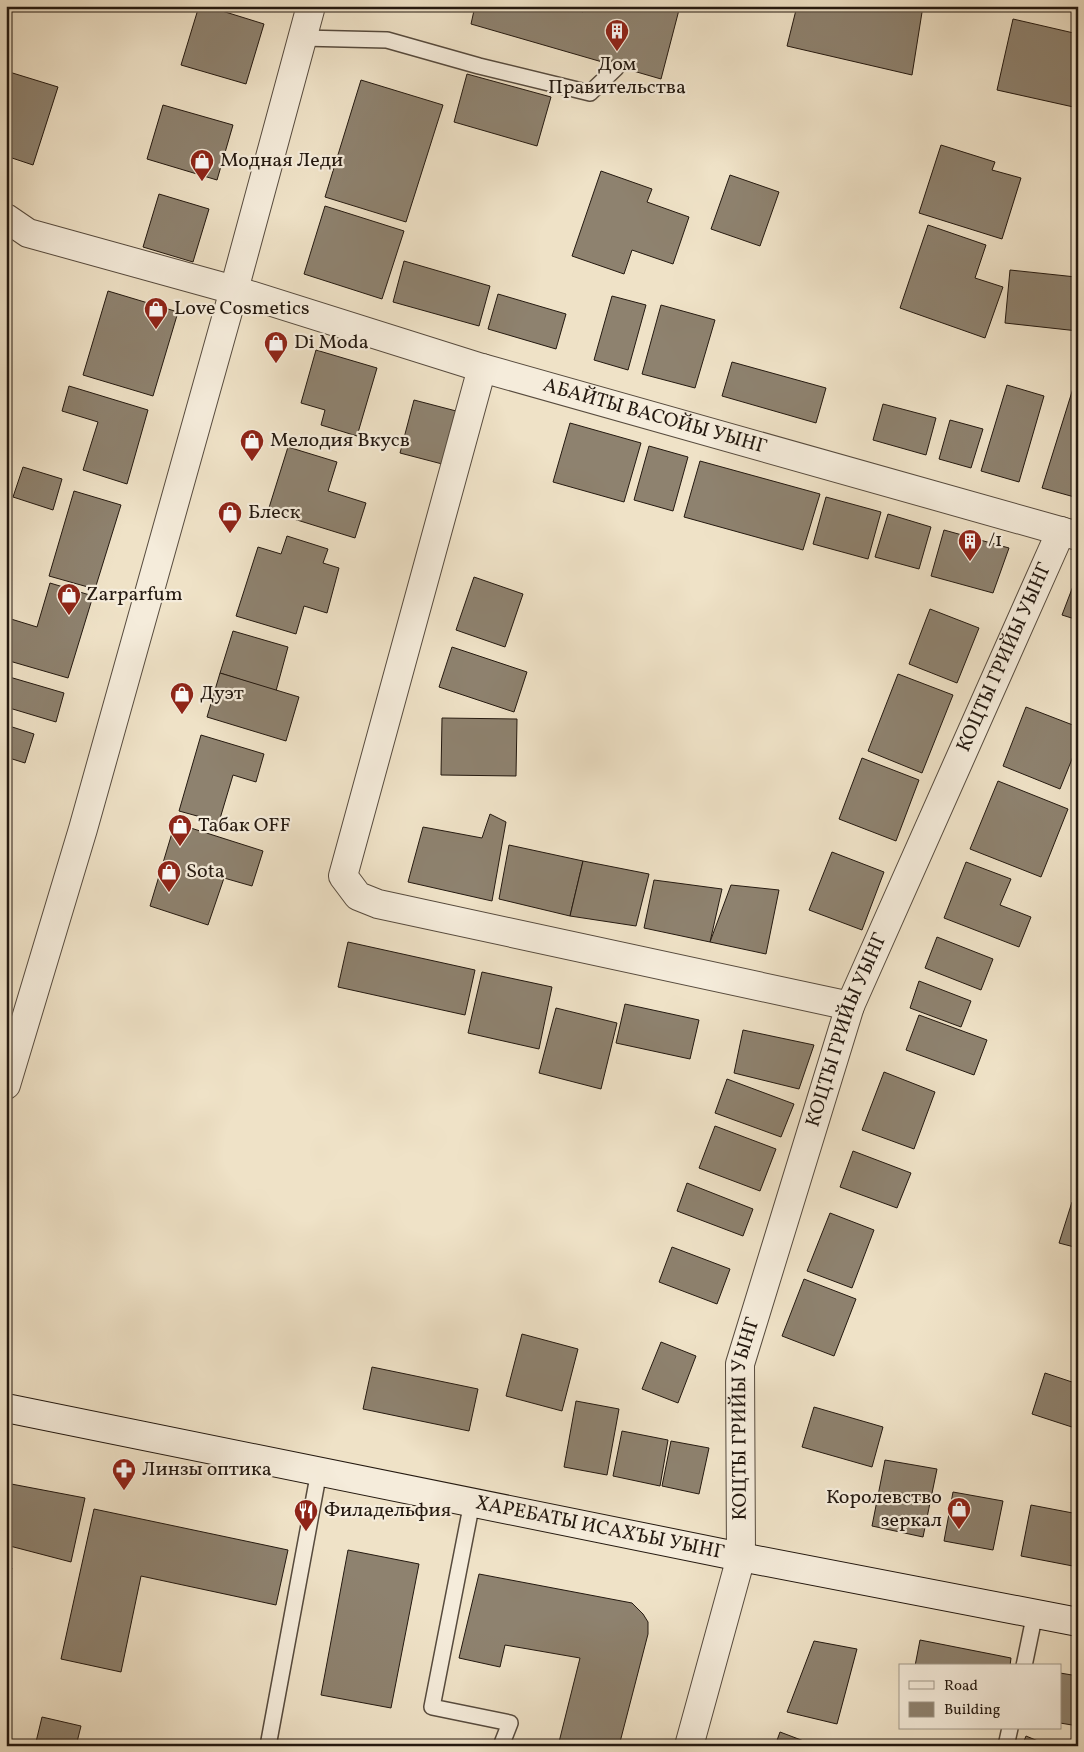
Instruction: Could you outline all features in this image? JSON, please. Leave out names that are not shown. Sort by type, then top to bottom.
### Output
[{"type":"street","points":[[6,1085],[83,830],[234,290],[311,6]]},
{"type":"street","name":"АБАЙТЫ ВАСОЙЫ УЫНГ","points":[[6,218],[28,233],[234,290],[482,368],[1069,533]]},
{"type":"street","points":[[482,368],[343,876],[358,896],[378,904],[850,1006]]},
{"type":"street","name":"КОЦТЫ ГРИЙЫ УЫНГ","points":[[689,1746],[741,1557],[740,1364],[850,1006],[1069,533]]},
{"type":"street","name":"ХАРЕБАТЫ ИСАХЪЫ УЫНГ","points":[[6,1408],[741,1557],[1078,1622]]},
{"type":"lane","points":[[302,38],[387,40],[479,66],[590,93],[616,68]]},
{"type":"lane","points":[[268,1746],[319,1471]]},
{"type":"lane","points":[[472,1502],[432,1707],[510,1723],[501,1746]]},
{"type":"lane","points":[[1024,1664],[1035,1613]]},
{"type":"lane","points":[[1006,1746],[1010,1730]]},
{"type":"building","points":[[199,6],[206,6],[264,24],[246,84],[181,65]]},
{"type":"building","name":"Дом Правительства","points":[[475,6],[562,6],[583,12],[585,6],[680,6],[661,79],[471,24]]},
{"type":"building","points":[[797,6],[923,6],[912,75],[787,46]]},
{"type":"building","points":[[1013,19],[1078,34],[1078,108],[997,90]]},
{"type":"building","points":[[6,71],[58,87],[33,165],[6,156]]},
{"type":"building","points":[[467,74],[551,97],[537,146],[454,122]]},
{"type":"building","points":[[361,80],[443,105],[406,222],[325,197]]},
{"type":"building","points":[[163,105],[233,125],[217,180],[147,159]]},
{"type":"building","points":[[941,145],[995,162],[992,170],[1021,178],[1002,239],[919,213]]},
{"type":"building","points":[[601,171],[652,189],[647,202],[689,217],[673,264],[632,250],[624,274],[572,256]]},
{"type":"building","points":[[730,175],[779,192],[760,246],[711,229]]},
{"type":"building","points":[[159,194],[209,209],[193,262],[143,247]]},
{"type":"building","points":[[325,206],[404,231],[382,299],[304,274]]},
{"type":"building","points":[[928,225],[986,245],[975,278],[1003,287],[985,338],[900,308]]},
{"type":"building","points":[[1078,257],[1078,331],[1005,323],[1010,270],[1076,277]]},
{"type":"building","points":[[404,261],[490,286],[479,326],[393,302]]},
{"type":"building","points":[[108,291],[178,312],[153,396],[83,375]]},
{"type":"building","points":[[498,294],[566,314],[556,349],[488,329]]},
{"type":"building","points":[[612,296],[646,305],[628,370],[594,360]]},
{"type":"building","points":[[661,305],[715,320],[695,388],[642,374]]},
{"type":"building","points":[[316,350],[377,368],[357,436],[321,425],[325,410],[301,403]]},
{"type":"building","points":[[732,362],[826,388],[816,423],[722,396]]},
{"type":"building","points":[[1075,382],[1078,383],[1078,498],[1042,488]]},
{"type":"building","points":[[1007,385],[1044,396],[1019,482],[981,471]]},
{"type":"building","points":[[69,386],[148,410],[127,484],[83,470],[98,422],[62,411]]},
{"type":"building","points":[[414,400],[460,412],[446,465],[400,453]]},
{"type":"building","points":[[883,404],[936,418],[926,455],[873,440]]},
{"type":"building","points":[[950,420],[983,429],[971,468],[939,459]]},
{"type":"building","points":[[570,423],[641,443],[624,502],[553,482]]},
{"type":"building","points":[[649,446],[688,457],[673,511],[634,500]]},
{"type":"building","points":[[288,447],[337,462],[328,491],[366,503],[355,538],[268,511]]},
{"type":"building","points":[[700,461],[820,494],[803,550],[684,517]]},
{"type":"building","points":[[23,467],[62,479],[53,510],[13,497]]},
{"type":"building","points":[[74,491],[121,505],[95,589],[49,576]]},
{"type":"building","points":[[826,497],[881,512],[868,559],[813,544]]},
{"type":"building","points":[[888,514],[931,527],[919,569],[875,557]]},
{"type":"building","name":"/1","points":[[944,530],[1009,548],[993,593],[931,576]]},
{"type":"building","points":[[287,536],[328,549],[323,563],[339,568],[327,613],[304,606],[296,634],[236,616],[258,547],[281,554]]},
{"type":"building","points":[[1078,573],[1078,620],[1062,615]]},
{"type":"building","points":[[474,577],[523,594],[505,647],[456,630]]},
{"type":"building","points":[[50,583],[93,596],[68,678],[6,660],[6,635],[11,619],[37,627]]},
{"type":"building","points":[[930,609],[979,628],[957,683],[909,664]]},
{"type":"building","points":[[233,631],[288,647],[276,691],[220,673]]},
{"type":"building","points":[[452,647],[527,672],[514,712],[439,687]]},
{"type":"building","points":[[220,673],[299,697],[286,741],[207,717]]},
{"type":"building","points":[[898,674],[953,695],[922,773],[868,751]]},
{"type":"building","points":[[6,676],[64,693],[56,722],[6,707]]},
{"type":"building","points":[[1026,707],[1078,727],[1078,744],[1060,789],[1003,766]]},
{"type":"building","points":[[442,718],[517,719],[516,776],[441,775]]},
{"type":"building","points":[[6,725],[34,734],[25,763],[6,757]]},
{"type":"building","points":[[201,735],[264,754],[256,782],[233,775],[219,822],[179,811]]},
{"type":"building","points":[[862,758],[919,780],[896,841],[839,819]]},
{"type":"building","points":[[998,781],[1068,809],[1041,877],[970,849]]},
{"type":"building","points":[[490,814],[506,822],[492,901],[408,882],[423,827],[482,838]]},
{"type":"building","points":[[175,823],[263,851],[252,886],[224,878],[208,925],[150,906]]},
{"type":"building","points":[[509,845],[583,861],[570,916],[499,899]]},
{"type":"building","points":[[832,852],[884,872],[862,930],[809,910]]},
{"type":"building","points":[[583,861],[649,874],[636,926],[570,916]]},
{"type":"building","points":[[966,862],[1011,879],[1000,905],[1031,917],[1019,947],[944,918]]},
{"type":"building","points":[[654,880],[722,889],[710,942],[644,928]]},
{"type":"building","points":[[731,885],[779,890],[766,954],[710,942]]},
{"type":"building","points":[[937,937],[993,959],[981,990],[925,968]]},
{"type":"building","points":[[348,942],[475,970],[465,1015],[338,987]]},
{"type":"building","points":[[482,972],[552,987],[539,1049],[468,1033]]},
{"type":"building","points":[[919,981],[971,1001],[961,1027],[910,1008]]},
{"type":"building","points":[[625,1004],[699,1020],[690,1059],[616,1043]]},
{"type":"building","points":[[556,1008],[617,1023],[601,1089],[539,1073]]},
{"type":"building","points":[[919,1015],[987,1040],[974,1075],[906,1050]]},
{"type":"building","points":[[743,1030],[814,1045],[799,1089],[734,1073]]},
{"type":"building","points":[[884,1072],[935,1092],[914,1149],[862,1130]]},
{"type":"building","points":[[727,1079],[794,1104],[781,1137],[715,1113]]},
{"type":"building","points":[[715,1126],[776,1149],[760,1191],[699,1168]]},
{"type":"building","points":[[853,1151],[911,1173],[897,1208],[840,1187]]},
{"type":"building","points":[[687,1183],[753,1209],[743,1236],[677,1211]]},
{"type":"building","points":[[1072,1202],[1078,1204],[1078,1248],[1059,1243]]},
{"type":"building","points":[[830,1213],[874,1230],[852,1288],[807,1271]]},
{"type":"building","points":[[672,1247],[730,1269],[717,1304],[659,1282]]},
{"type":"building","points":[[804,1279],[856,1299],[834,1356],[782,1336]]},
{"type":"building","points":[[522,1334],[578,1349],[562,1411],[506,1396]]},
{"type":"building","points":[[661,1342],[696,1356],[678,1403],[642,1389]]},
{"type":"building","points":[[372,1367],[478,1389],[469,1431],[363,1409]]},
{"type":"building","points":[[1045,1373],[1078,1384],[1078,1429],[1032,1414]]},
{"type":"building","points":[[576,1401],[619,1409],[607,1475],[564,1467]]},
{"type":"building","points":[[814,1407],[883,1427],[872,1467],[802,1447]]},
{"type":"building","points":[[622,1431],[668,1440],[660,1486],[613,1476]]},
{"type":"building","points":[[671,1441],[709,1448],[699,1494],[662,1486]]},
{"type":"building","points":[[885,1460],[937,1469],[923,1537],[872,1526]]},
{"type":"building","points":[[6,1483],[85,1498],[71,1562],[6,1545]]},
{"type":"building","points":[[953,1492],[1003,1501],[993,1550],[944,1541]]},
{"type":"building","points":[[1031,1505],[1078,1514],[1078,1567],[1021,1556]]},
{"type":"building","points":[[94,1509],[288,1550],[276,1605],[141,1576],[121,1672],[61,1659]]},
{"type":"building","points":[[348,1550],[419,1564],[391,1708],[321,1695]]},
{"type":"building","points":[[6,1566],[12,1568],[6,1589]]},
{"type":"building","points":[[479,1574],[632,1603],[643,1614],[648,1622],[648,1634],[619,1746],[558,1746],[580,1658],[505,1645],[500,1667],[459,1658]]},
{"type":"building","points":[[920,1640],[1011,1658],[1010,1664],[915,1664]]},
{"type":"building","points":[[814,1641],[857,1649],[837,1724],[787,1712]]},
{"type":"building","points":[[1062,1673],[1078,1676],[1078,1726],[1062,1723]]},
{"type":"building","points":[[42,1717],[81,1726],[76,1746],[35,1746]]},
{"type":"building","points":[[780,1732],[817,1746],[775,1746]]},
{"type":"building","points":[[1026,1736],[1050,1746],[1022,1746]]},
{"type":"place","name":"Дом Правительства","points":[[617,52]]},
{"type":"place","name":"Модная Леди","points":[[202,182]]},
{"type":"place","name":"Love Cosmetics","points":[[156,330]]},
{"type":"place","name":"Di Moda","points":[[276,364]]},
{"type":"place","name":"Мелодия Вкусв","points":[[252,462]]},
{"type":"place","name":"Блеск","points":[[230,534]]},
{"type":"place","name":"/1","points":[[970,562]]},
{"type":"place","name":"Zarparfum","points":[[69,616]]},
{"type":"place","name":"Дуэт","points":[[182,715]]},
{"type":"place","name":"Табак OFF","points":[[180,847]]},
{"type":"place","name":"Sota","points":[[169,893]]},
{"type":"place","name":"Линзы оптика","points":[[124,1491]]},
{"type":"place","name":"Королевство зеркал","points":[[959,1530]]},
{"type":"place","name":"Филадельфия","points":[[306,1532]]}]
